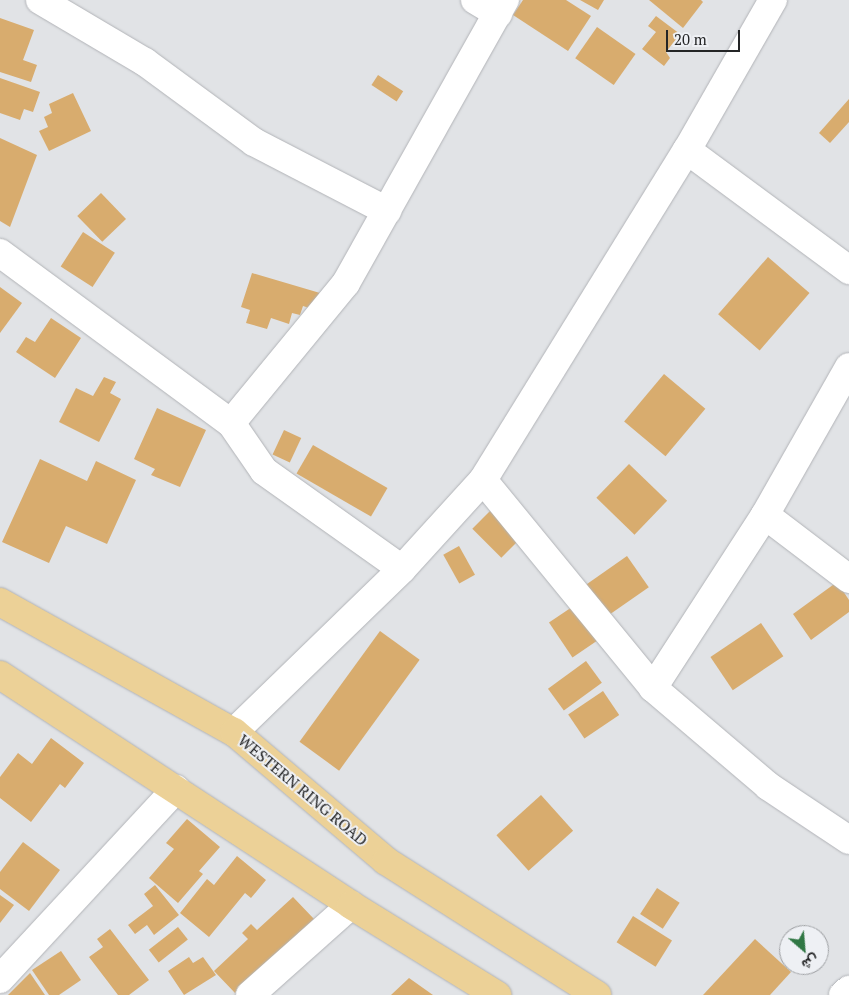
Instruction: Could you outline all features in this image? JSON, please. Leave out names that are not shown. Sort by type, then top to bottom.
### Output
[{"type":"main road","name":"WESTERN RING ROAD","points":[[2,610],[234,732],[386,861],[597,995]]},
{"type":"main road","points":[[0,675],[351,904],[497,995]]},
{"type":"street","points":[[40,0],[145,62],[254,142],[387,211]]},
{"type":"street","points":[[234,732],[402,569],[483,480],[686,150],[773,0]]},
{"type":"street","points":[[231,423],[346,283],[387,211],[493,4]]},
{"type":"street","points":[[686,150],[849,270]]},
{"type":"street","points":[[0,253],[231,423],[264,471],[402,569]]},
{"type":"street","points":[[653,688],[765,515],[849,367]]},
{"type":"street","points":[[483,480],[653,688],[768,786],[849,840]]},
{"type":"street","points":[[765,515],[849,579]]},
{"type":"street","points":[[0,979],[176,789]]},
{"type":"street","points":[[250,995],[351,904]]},
{"type":"street","points":[[843,995],[849,990]]},
{"type":"building","points":[[523,0],[566,0],[591,16],[568,51],[513,15]]},
{"type":"building","points":[[580,0],[604,0],[598,10]]},
{"type":"building","points":[[649,0],[701,0],[703,2],[683,28]]},
{"type":"building","points":[[656,16],[680,34],[666,52],[670,58],[664,66],[642,49],[656,32],[648,26]]},
{"type":"building","points":[[0,18],[34,30],[23,60],[37,65],[31,82],[0,72]]},
{"type":"building","points":[[597,27],[636,54],[614,85],[575,58]]},
{"type":"building","points":[[378,75],[403,91],[397,101],[371,85]]},
{"type":"building","points":[[0,78],[40,92],[33,112],[24,109],[20,120],[0,113]]},
{"type":"building","points":[[73,93],[91,131],[49,151],[39,131],[48,127],[44,117],[52,113],[49,104]]},
{"type":"building","points":[[849,99],[849,122],[830,143],[819,133]]},
{"type":"building","points":[[0,138],[37,155],[10,227],[0,221]]},
{"type":"building","points":[[101,193],[126,219],[102,242],[77,216]]},
{"type":"building","points":[[83,232],[115,253],[93,287],[61,266]]},
{"type":"building","points":[[768,257],[810,293],[760,350],[718,314]]},
{"type":"building","points":[[252,273],[320,293],[315,310],[303,306],[300,315],[292,313],[289,324],[271,318],[267,329],[246,323],[250,310],[241,307]]},
{"type":"building","points":[[0,287],[22,303],[0,333]]},
{"type":"building","points":[[51,318],[81,338],[55,378],[16,352],[26,337],[35,342]]},
{"type":"building","points":[[664,374],[705,409],[666,456],[624,421]]},
{"type":"building","points":[[104,377],[116,382],[110,393],[121,399],[99,442],[59,422],[76,388],[93,396]]},
{"type":"building","points":[[157,408],[206,430],[180,487],[151,475],[155,469],[134,459]]},
{"type":"building","points":[[284,430],[301,438],[290,463],[273,454]]},
{"type":"building","points":[[313,445],[387,488],[371,517],[296,474]]},
{"type":"building","points":[[40,459],[87,481],[96,461],[136,480],[107,544],[66,526],[49,563],[2,542]]},
{"type":"building","points":[[629,464],[667,501],[634,535],[596,498]]},
{"type":"building","points":[[490,511],[519,540],[501,558],[472,529]]},
{"type":"building","points":[[459,546],[475,575],[459,584],[443,555]]},
{"type":"building","points":[[627,556],[649,587],[605,618],[583,587]]},
{"type":"building","points":[[837,582],[849,600],[849,612],[811,640],[793,614]]},
{"type":"building","points":[[578,603],[601,638],[572,657],[549,623]]},
{"type":"building","points":[[761,623],[783,656],[733,690],[710,657]]},
{"type":"building","points":[[380,631],[420,660],[339,771],[299,742]]},
{"type":"building","points":[[586,661],[602,683],[564,710],[548,689]]},
{"type":"building","points":[[603,691],[619,715],[584,739],[568,714]]},
{"type":"building","points":[[51,738],[84,763],[65,788],[60,784],[31,822],[0,798],[0,777],[18,753],[32,764]]},
{"type":"building","points":[[541,795],[573,831],[529,871],[496,835]]},
{"type":"building","points":[[187,819],[220,847],[199,871],[203,874],[178,903],[149,878],[174,849],[166,843]]},
{"type":"building","points":[[23,842],[60,870],[29,911],[0,889],[0,872]]},
{"type":"building","points":[[237,856],[266,880],[251,898],[245,893],[209,937],[180,913],[207,879],[214,885]]},
{"type":"building","points":[[155,885],[179,915],[154,935],[147,925],[135,934],[128,925],[153,906],[144,894]]},
{"type":"building","points":[[657,888],[680,903],[663,929],[640,914]]},
{"type":"building","points":[[0,895],[14,905],[0,923]]},
{"type":"building","points":[[293,897],[314,919],[235,993],[214,971],[248,939],[242,933],[251,924],[257,930]]},
{"type":"building","points":[[633,916],[672,940],[656,967],[617,942]]},
{"type":"building","points":[[178,927],[188,940],[159,962],[149,950]]},
{"type":"building","points":[[110,929],[149,980],[129,995],[118,995],[89,957],[103,947],[97,939]]},
{"type":"building","points":[[755,939],[779,961],[779,975],[788,975],[770,995],[703,995]]},
{"type":"building","points":[[61,951],[81,980],[59,995],[49,995],[32,970]]},
{"type":"building","points":[[189,957],[193,963],[203,957],[216,975],[184,995],[168,971]]},
{"type":"building","points":[[30,973],[45,995],[8,995]]},
{"type":"building","points":[[409,978],[433,995],[391,995]]}]
